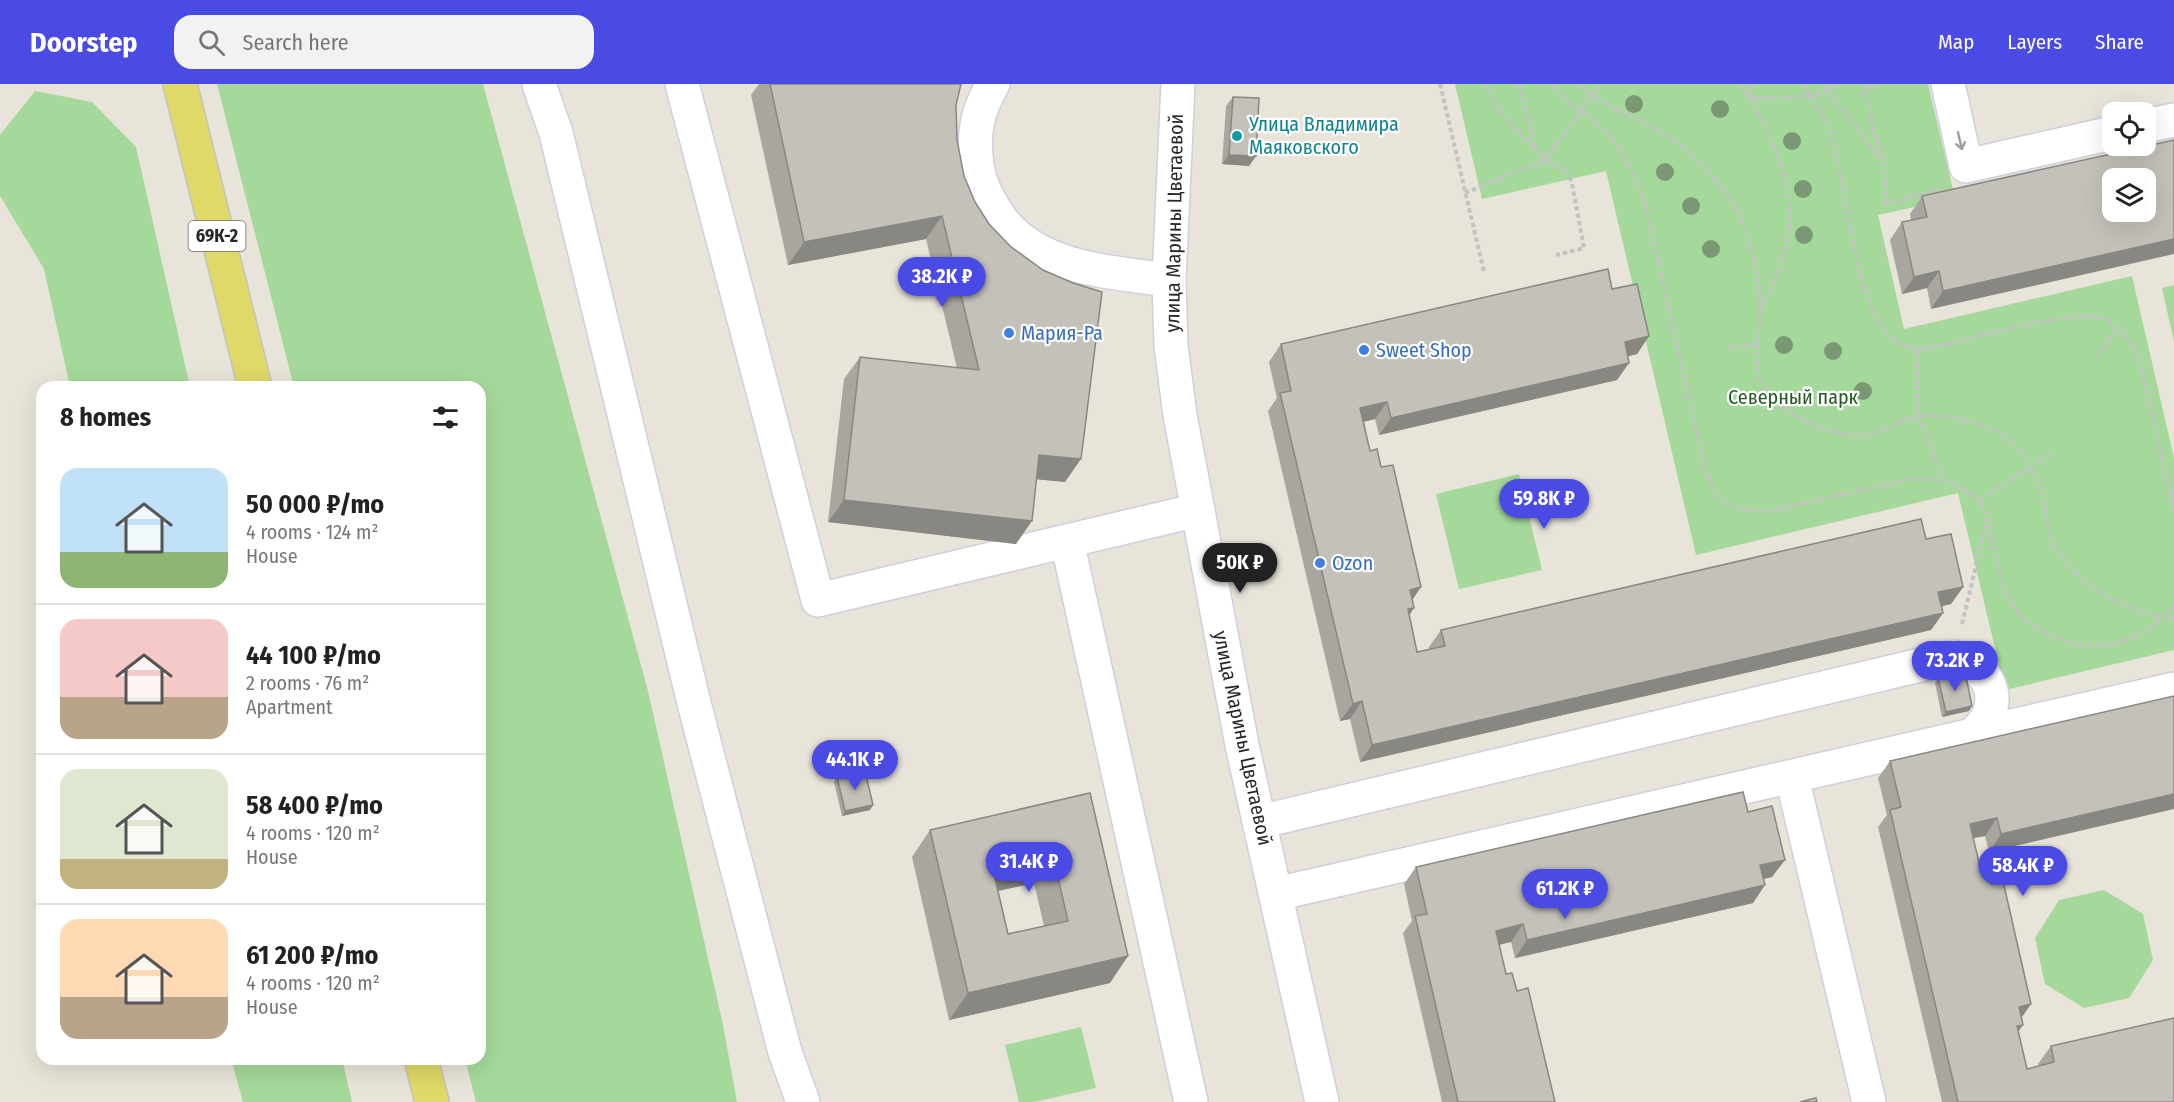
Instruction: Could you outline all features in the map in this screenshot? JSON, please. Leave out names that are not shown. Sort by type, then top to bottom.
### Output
[{"type":"main road","name":"69К-2","points":[[180,84],[254,381]]},
{"type":"main road","points":[[423,1065],[432,1102]]},
{"type":"street","points":[[539,84],[556,133],[703,736],[785,1052],[802,1102]]},
{"type":"street","points":[[682,84],[818,600],[1198,510]]},
{"type":"street","points":[[993,84],[982,103],[974,142],[980,184],[1000,220],[1030,248],[1069,264],[1169,280]]},
{"type":"street","name":"улица Марины Цветаевой","points":[[1178,84],[1169,280],[1171,345],[1178,403],[1242,745],[1322,1102]]},
{"type":"street","points":[[1948,84],[1966,166],[2102,136]]},
{"type":"street","points":[[2156,124],[2174,120]]},
{"type":"street","points":[[1066,541],[1191,1102]]},
{"type":"street","points":[[1259,822],[1954,657],[1967,660],[1982,671],[1989,683],[1993,700],[1989,715],[1972,736]]},
{"type":"street","points":[[1276,894],[2174,689]]},
{"type":"street","points":[[1792,777],[1869,1102]]},
{"type":"path","points":[[1440,84],[1484,272]]},
{"type":"path","points":[[1486,84],[1497,106],[1545,160],[1566,171],[1572,183],[1584,248],[1556,255]]},
{"type":"path","points":[[1519,84],[1536,150]]},
{"type":"path","points":[[1551,84],[1607,134],[1636,178],[1704,465],[1710,486],[1719,499],[1733,506],[1768,511],[1916,478],[1944,481],[1962,488],[1978,500],[1988,519],[2002,585],[2010,602],[2025,621],[2050,636],[2077,645],[2106,645],[2128,640],[2148,630],[2174,605]]},
{"type":"path","points":[[1577,84],[1592,97],[1662,132],[1698,160],[1732,201],[1748,240],[1758,280],[1760,312],[1756,364],[1761,383],[1776,402],[1820,427],[1847,435],[1864,435],[1886,430],[1918,416],[1945,417],[1998,431],[2017,445],[2032,466],[2043,500],[2052,541],[2079,576],[2099,592],[2123,606],[2174,618]]},
{"type":"path","points":[[1465,193],[1545,160],[1601,84]]},
{"type":"path","points":[[1741,84],[1785,176],[1790,205],[1788,239],[1775,279],[1760,312]]},
{"type":"path","points":[[1749,98],[1753,84]]},
{"type":"path","points":[[1804,84],[1832,134],[1865,294],[1887,333],[1896,342],[1910,348],[1926,349],[2053,320],[2094,316],[2108,320],[2132,342],[2139,358],[2174,511]]},
{"type":"path","points":[[1823,84],[1883,161]]},
{"type":"path","points":[[1749,98],[1810,97],[1839,84]]},
{"type":"path","points":[[1882,84],[1866,86],[1864,95],[1872,110],[1871,122],[1883,161],[1886,204],[1937,190],[1966,166]]},
{"type":"path","points":[[2095,359],[2117,327]]},
{"type":"path","points":[[1728,348],[1756,344]]},
{"type":"path","points":[[1918,348],[1918,416],[1944,481]]},
{"type":"path","points":[[1978,500],[2052,453]]},
{"type":"path","points":[[1954,657],[1988,519]]},
{"type":"green space","points":[[217,84],[483,84],[648,691],[723,1025],[737,1102],[476,1102],[467,1065],[486,1065],[486,381],[292,381]]},
{"type":"green space","name":"Северный парк","points":[[1455,84],[1928,84],[1955,198],[1878,215],[1904,329],[2132,276],[2174,458],[2174,650],[2005,690],[1958,493],[1696,555],[1606,171],[1482,199]]},
{"type":"green space","points":[[35,91],[92,102],[136,147],[189,381],[69,381],[44,269],[0,196],[0,135]]},
{"type":"green space","points":[[2174,285],[2174,342],[2162,288]]},
{"type":"green space","points":[[1519,474],[1542,570],[1459,589],[1436,494]]},
{"type":"green space","points":[[2104,890],[2143,914],[2153,960],[2129,998],[2084,1008],[2045,984],[2035,938],[2059,900]]},
{"type":"green space","points":[[1081,1027],[1096,1088],[1034,1102],[1019,1102],[1005,1045]]},
{"type":"green space","points":[[233,1065],[343,1065],[352,1102],[243,1102]]},
{"type":"building","points":[[770,84],[961,84],[956,105],[957,140],[964,176],[975,202],[989,224],[1010,246],[1043,270],[1102,292],[1081,459],[1039,455],[1032,521],[844,500],[860,357],[979,370],[942,216],[804,242]]},
{"type":"building","name":"Улица Владимира Маяковского","points":[[1233,97],[1259,98],[1256,156],[1229,155]]},
{"type":"building","points":[[2174,140],[2174,239],[1943,291],[1939,271],[1914,277],[1902,222],[1927,217],[1922,196],[2102,156],[2156,156],[2156,144]]},
{"type":"building","points":[[1608,269],[1612,289],[1637,284],[1649,336],[1625,342],[1629,363],[1391,418],[1387,402],[1360,408],[1370,451],[1377,449],[1381,467],[1393,465],[1421,587],[1410,590],[1414,608],[1408,609],[1417,652],[1445,646],[1441,630],[1921,519],[1926,539],[1951,534],[1963,587],[1938,592],[1943,613],[1372,745],[1362,701],[1353,704],[1280,393],[1291,391],[1281,344]]},
{"type":"building","points":[[1965,672],[1972,706],[1946,712],[1938,678]]},
{"type":"building","points":[[2174,696],[2174,794],[2001,834],[1997,818],[1970,824],[1980,867],[1987,866],[1991,884],[2003,881],[2031,1004],[2019,1007],[2023,1025],[2017,1026],[2027,1069],[2054,1062],[2051,1046],[2174,1018],[2174,1102],[1958,1102],[1890,810],[1901,807],[1890,761]]},
{"type":"building","points":[[865,771],[873,805],[845,811],[837,777]]},
{"type":"building","points":[[1743,792],[1748,812],[1772,806],[1785,860],[1760,865],[1765,885],[1527,940],[1523,924],[1496,931],[1506,974],[1512,973],[1517,991],[1528,988],[1555,1102],[1458,1102],[1415,916],[1427,914],[1416,867]]},
{"type":"building","points":[[1090,793],[1128,956],[968,993],[930,830]],"holes":[[[1053,856],[1068,921],[1008,934],[993,870]]]},
{"type":"building","points":[[1816,1098],[1817,1102],[1800,1102]]},
{"type":"place","name":"Улица Владимира Маяковского","points":[[1237,136]]},
{"type":"place","name":"Мария-Ра","points":[[1009,333]]},
{"type":"place","name":"Sweet Shop","points":[[1364,350]]},
{"type":"place","name":"Ozon","points":[[1320,563]]}]
